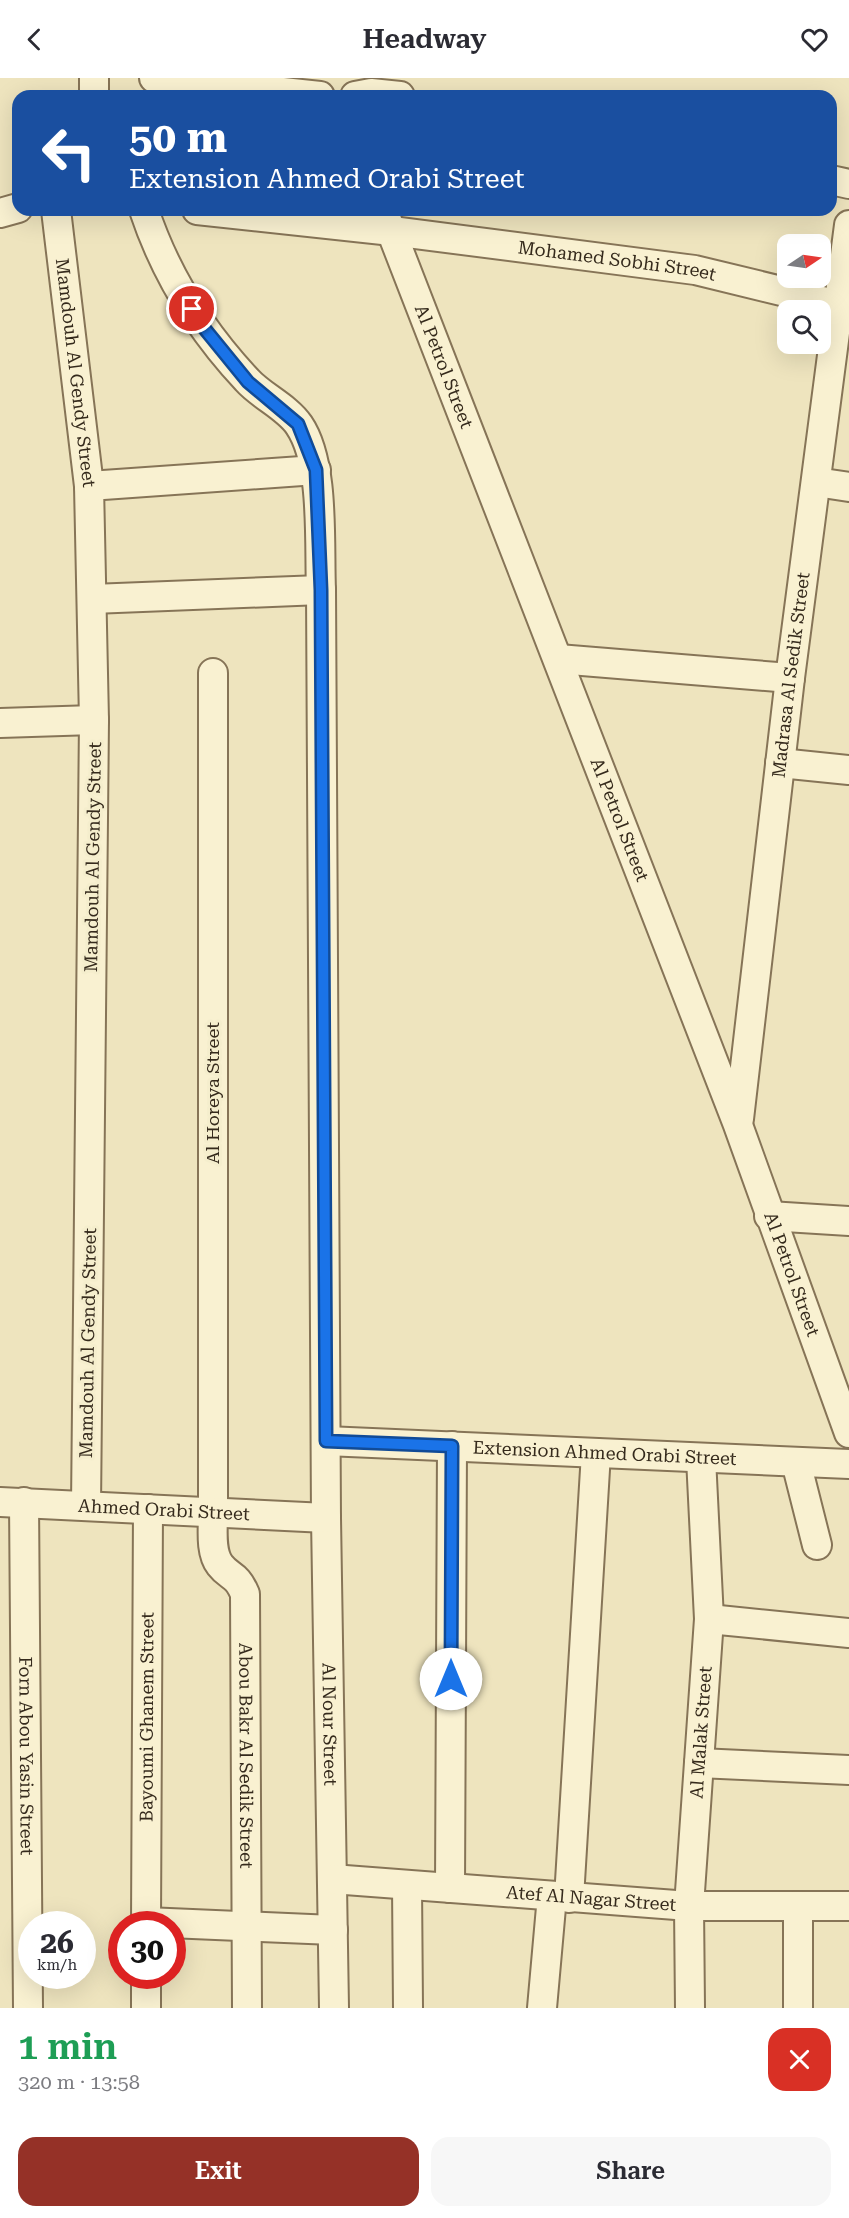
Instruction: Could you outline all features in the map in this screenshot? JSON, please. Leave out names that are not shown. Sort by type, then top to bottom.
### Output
[{"type":"street","points":[[154,78],[265,90]]},
{"type":"street","name":"Mamdouh Al Gendy Street","points":[[57,216],[89,486],[92,599],[94,720],[86,1506]]},
{"type":"street","name":"Al Nour Street","points":[[146,216],[168,270],[204,328],[248,382],[298,424],[316,470],[321,590],[326,1518],[334,2008]]},
{"type":"street","name":"Mohamed Sobhi Street","points":[[311,216],[387,220],[695,270],[839,305]]},
{"type":"street","name":"Al Petrol Street","points":[[387,220],[738,1125],[849,1433]]},
{"type":"street","name":"Madrasa Al Sedik Street","points":[[738,1125],[790,678],[849,225]]},
{"type":"street","points":[[89,486],[316,470]]},
{"type":"street","points":[[816,483],[849,487]]},
{"type":"street","points":[[92,599],[321,590]]},
{"type":"street","points":[[558,659],[790,678]]},
{"type":"street","name":"Al Horeya Street","points":[[213,673],[213,1513]]},
{"type":"street","points":[[0,723],[94,720]]},
{"type":"street","points":[[780,763],[849,770]]},
{"type":"street","points":[[769,1216],[849,1221]]},
{"type":"street","name":"Extension Ahmed Orabi Street","points":[[326,1441],[849,1464]]},
{"type":"street","points":[[450,1888],[452,1446]]},
{"type":"street","points":[[542,2008],[560,1897],[597,1453]]},
{"type":"street","name":"Al Malak Street","points":[[690,2008],[689,1906],[709,1619],[701,1458]]},
{"type":"street","points":[[796,1462],[817,1545]]},
{"type":"street","name":"Ahmed Orabi Street","points":[[12,1502],[326,1518]]},
{"type":"street","name":"Forn Abou Yasin Street","points":[[12,1502],[28,2008]]},
{"type":"street","name":"Bayoumi Ghanem Street","points":[[146,1911],[148,1509]]},
{"type":"street","name":"Abou Bakr Al Sedik Street","points":[[213,1513],[214,1551],[220,1566],[233,1574],[244,1594],[247,2008]]},
{"type":"street","points":[[709,1619],[849,1634]]},
{"type":"street","points":[[699,1764],[849,1770]]},
{"type":"street","name":"Atef Al Nagar Street","points":[[332,1879],[689,1906],[849,1906]]},
{"type":"street","points":[[407,1885],[408,2008]]},
{"type":"street","points":[[798,1906],[798,2008]]},
{"type":"street","points":[[186,1924],[333,1930]]},
{"type":"street","points":[[146,1989],[146,2008]]},
{"type":"route","points":[[192,309],[204,328],[248,382],[298,424],[316,470],[321,590],[326,1441],[452,1446],[451,1679]]}]
